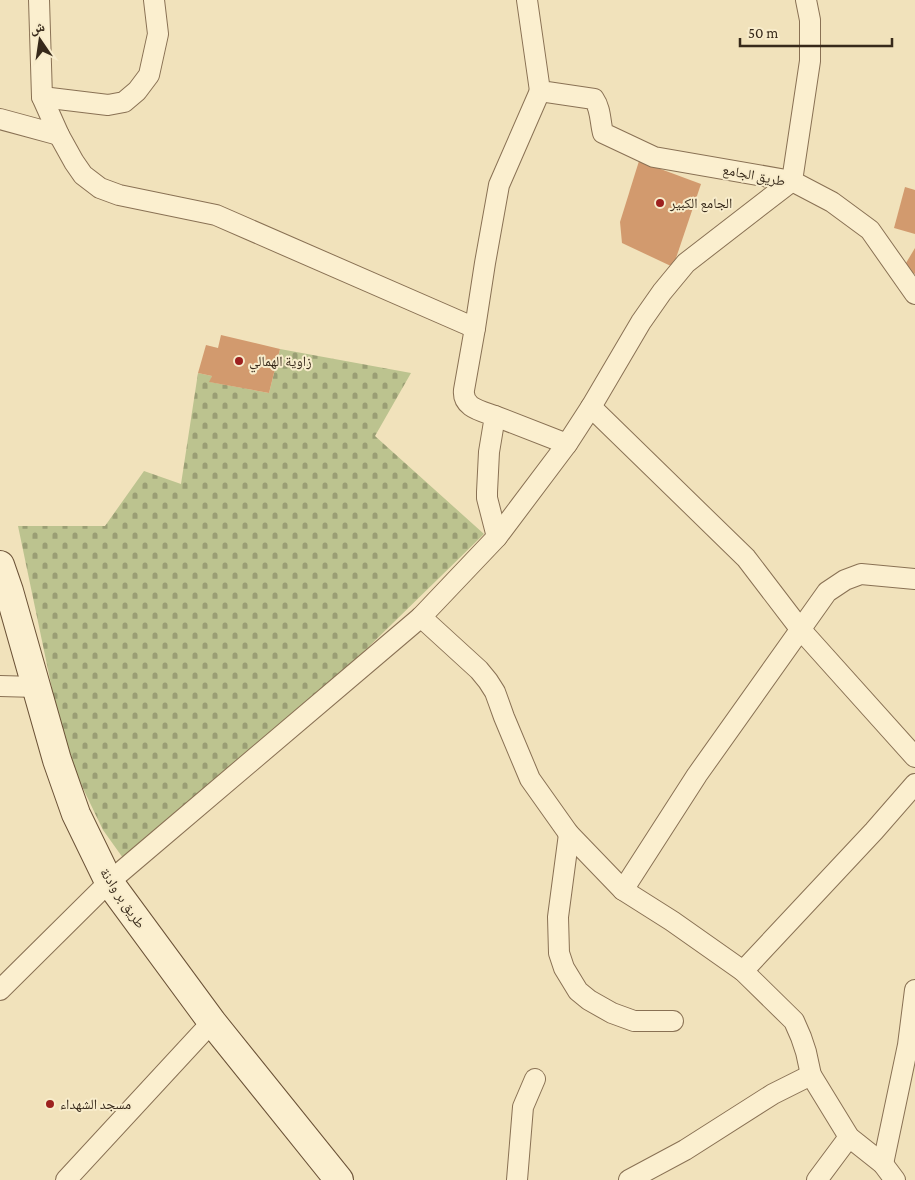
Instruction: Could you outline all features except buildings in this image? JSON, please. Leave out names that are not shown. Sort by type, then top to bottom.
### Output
[{"type":"street","points":[[39,0],[42,97],[58,135],[74,162],[83,175],[100,188],[119,195],[216,215],[475,328]]},
{"type":"street","points":[[42,97],[108,105],[124,102],[137,92],[149,75],[158,34],[154,0]]},
{"type":"street","points":[[527,0],[540,92],[499,186],[464,390],[464,401],[468,405],[567,444]]},
{"type":"street","points":[[806,0],[810,20],[810,61],[792,181],[832,202],[870,230],[915,294]]},
{"type":"street","name":"طريق الجامع","points":[[540,92],[594,99],[599,111],[603,133],[654,157],[792,181]]},
{"type":"street","points":[[0,119],[58,135]]},
{"type":"street","name":"طريق الجامع","points":[[0,990],[109,882],[422,617],[497,537],[567,444],[641,322],[686,263],[792,181]]},
{"type":"street","points":[[591,407],[746,558],[801,630],[915,757]]},
{"type":"street","points":[[495,416],[489,452],[487,498],[497,537]]},
{"type":"street","name":"طريق بر وادنة","points":[[0,565],[57,760],[76,814],[109,882],[212,1022],[339,1180]]},
{"type":"street","points":[[623,890],[698,775],[827,592],[844,580],[861,574],[915,579]]},
{"type":"street","points":[[422,617],[479,670],[488,681],[497,697],[530,779],[569,834],[623,890],[672,921],[743,971],[794,1021],[804,1044],[810,1075],[849,1137],[883,1164],[895,1180]]},
{"type":"street","points":[[0,686],[36,687]]},
{"type":"street","points":[[743,971],[874,831],[915,784]]},
{"type":"street","points":[[569,834],[558,917],[559,953],[564,968],[578,991],[589,1000],[612,1013],[634,1021],[673,1021]]},
{"type":"street","points":[[883,1164],[908,1045],[915,990]]},
{"type":"street","points":[[66,1180],[212,1022]]},
{"type":"street","points":[[630,1180],[685,1150],[773,1094],[810,1075]]},
{"type":"street","points":[[517,1180],[523,1107],[535,1079]]},
{"type":"street","points":[[817,1180],[849,1137]]},
{"type":"green space","points":[[280,349],[411,373],[375,436],[484,534],[348,667],[123,858],[103,830],[65,751],[18,526],[105,526],[144,471],[181,484],[198,373],[212,376],[210,382],[269,393]]},
{"type":"place","name":"الجامع الكبير","points":[[660,203]]},
{"type":"place","name":"زاوية الهمالي","points":[[239,361]]},
{"type":"place","name":"مسجد الشهداء","points":[[50,1104]]}]
